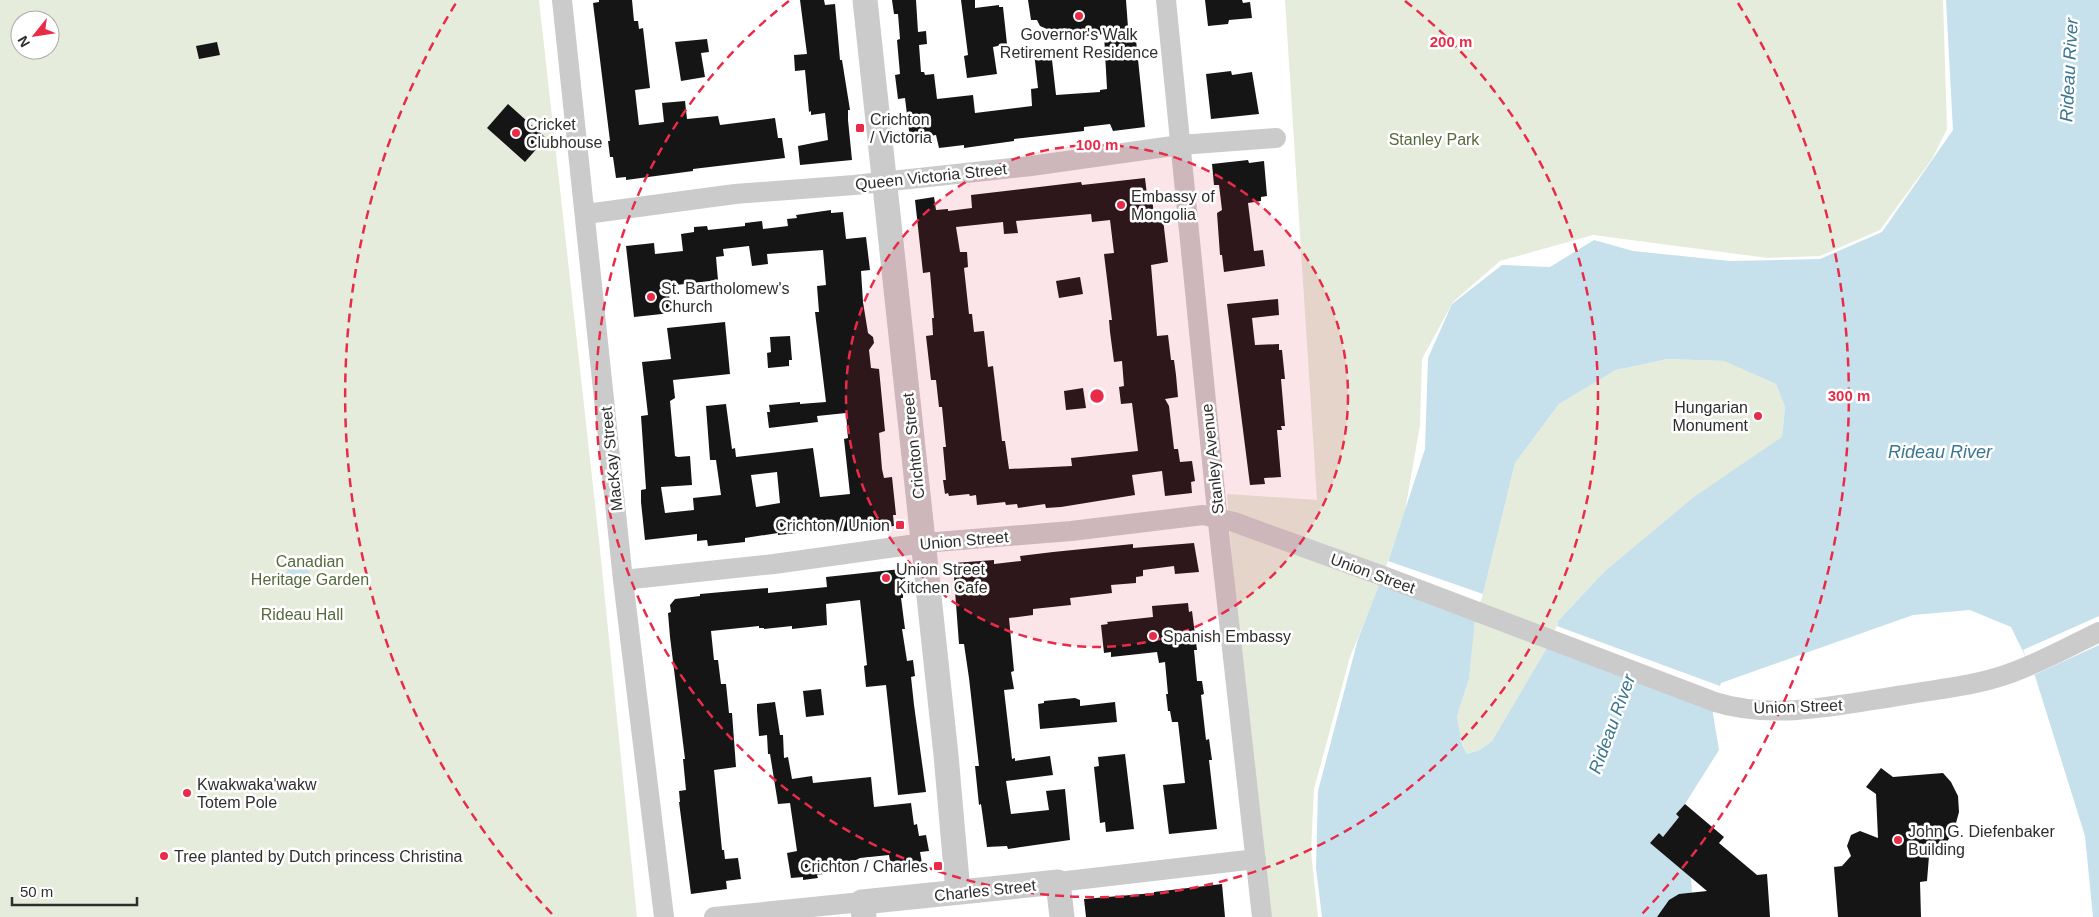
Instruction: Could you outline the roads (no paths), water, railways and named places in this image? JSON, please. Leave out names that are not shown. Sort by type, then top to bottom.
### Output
[{"type":"street","name":"MacKay Street","points":[[562,0],[623,580],[664,917]]},
{"type":"street","name":"Crichton Street","points":[[865,0],[924,543],[958,892]]},
{"type":"street","name":"Stanley Avenue","points":[[1166,0],[1239,722],[1262,917]]},
{"type":"street","name":"Queen Victoria Street","points":[[586,214],[735,194],[1031,166],[1180,145],[1276,138]]},
{"type":"street","name":"Union Street","points":[[623,580],[774,564],[924,543],[1071,531],[1194,515],[1218,518],[1383,576],[1715,702],[1763,710],[1828,708],[1954,687],[2002,676],[2030,665],[2099,632]]},
{"type":"street","name":"Charles Street","points":[[714,917],[863,910],[958,892],[1256,859]]},
{"type":"street","points":[[1058,882],[1062,917]]},
{"type":"water","name":"Rideau River","points":[[1946,0],[2099,0],[2099,917],[2093,917],[2085,836],[2035,676],[2011,627],[1970,610],[1913,615],[1721,683],[1712,708],[1719,750],[1685,804],[1676,814],[1679,817],[1663,837],[1659,833],[1651,843],[1691,877],[1692,893],[1661,917],[1322,917],[1316,868],[1318,791],[1358,639],[1387,565],[1425,449],[1428,358],[1452,304],[1502,265],[1550,267],[1594,240],[1633,251],[1730,261],[1820,259],[1882,232],[1953,130]],"holes":[[[1668,359],[1724,361],[1776,384],[1785,407],[1782,437],[1694,497],[1604,572],[1558,621],[1558,627],[1552,639],[1492,741],[1480,750],[1467,754],[1462,745],[1457,716],[1469,679],[1476,612],[1483,594],[1515,463],[1559,404],[1616,370]]]},
{"type":"water","points":[[298,564],[307,567],[310,576],[307,585],[298,588],[289,585],[286,576],[289,567]]},
{"type":"place","name":"Governor's Walk Retirement Residence","points":[[1079,16]]},
{"type":"place","name":"Crichton / Victoria","points":[[860,128]]},
{"type":"place","name":"Cricket Clubhouse","points":[[516,133]]},
{"type":"place","name":"Embassy of Mongolia","points":[[1121,205]]},
{"type":"place","name":"St. Bartholomew's Church","points":[[651,297]]},
{"type":"place","name":"Hungarian Monument","points":[[1758,416]]},
{"type":"place","name":"Crichton / Union","points":[[900,525]]},
{"type":"place","name":"Union Street Kitchen Cafe","points":[[886,578]]},
{"type":"place","name":"Spanish Embassy","points":[[1153,636]]},
{"type":"place","name":"Kwakwaka'wakw Totem Pole","points":[[187,793]]},
{"type":"place","name":"John G. Diefenbaker Building","points":[[1898,840]]},
{"type":"place","name":"Tree planted by Dutch princess Christina","points":[[164,856]]},
{"type":"place","name":"Crichton / Charles","points":[[938,866]]},
{"type":"park label","name":"Stanley Park","points":[[1434,139]]},
{"type":"park label","name":"Canadian Heritage Garden","points":[[310,570]]},
{"type":"park label","name":"Rideau Hall","points":[[302,614]]}]
